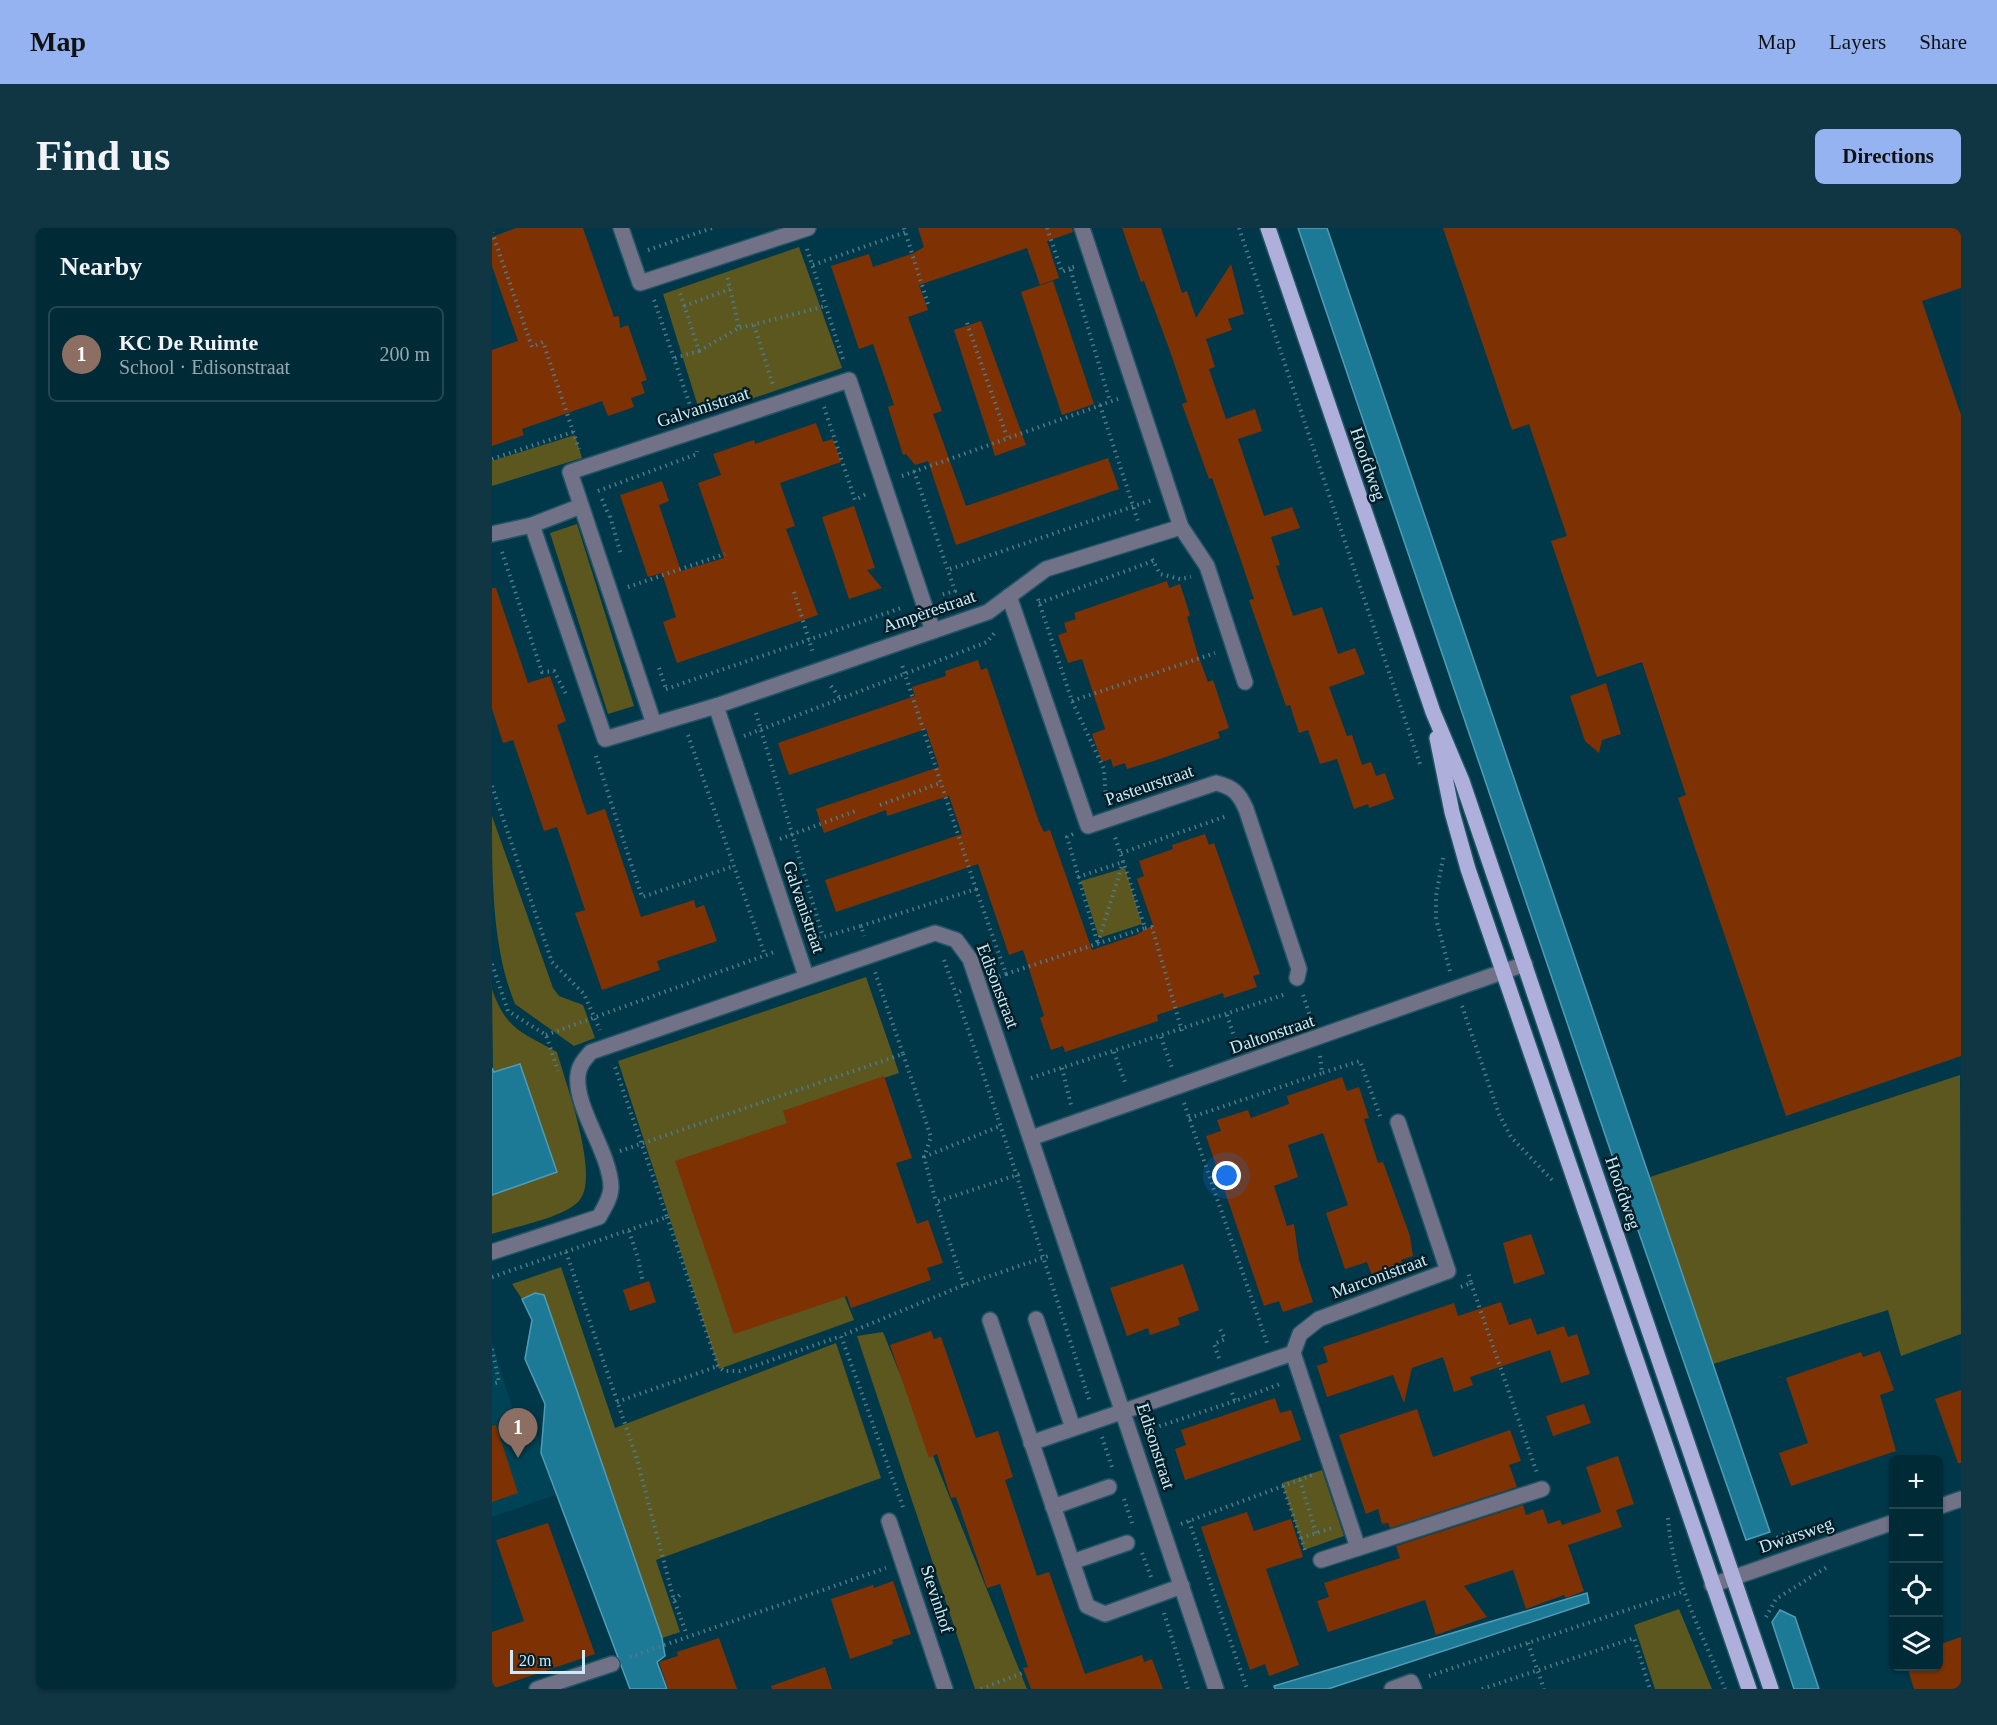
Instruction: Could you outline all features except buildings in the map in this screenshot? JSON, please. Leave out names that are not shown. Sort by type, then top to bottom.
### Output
[{"type":"main road","name":"Hoofdweg","points":[[1268,228],[1433,712],[1462,781],[1771,1689]]},
{"type":"main road","name":"Hoofdweg","points":[[1433,712],[1458,836],[1749,1689]]},
{"type":"street","points":[[621,228],[640,283],[804,229]]},
{"type":"street","points":[[1082,228],[1181,527],[1209,572],[1245,682]]},
{"type":"street","points":[[849,380],[933,631]]},
{"type":"street","name":"Galvanistraat","points":[[585,467],[849,380]]},
{"type":"street","points":[[585,467],[570,472],[654,724]]},
{"type":"street","points":[[494,534],[532,525],[581,507]]},
{"type":"street","points":[[532,525],[605,739],[716,706]]},
{"type":"street","name":"Ampèrestraat","points":[[716,706],[988,612],[1046,569],[1181,527]]},
{"type":"street","name":"Pasteurstraat","points":[[1010,596],[1088,826],[1216,783],[1230,786],[1240,795],[1246,809],[1299,969],[1299,983]]},
{"type":"street","name":"Galvanistraat","points":[[716,706],[806,976]]},
{"type":"street","name":"Edisonstraat","points":[[492,1252],[599,1217],[607,1203],[611,1188],[604,1156],[579,1089],[577,1076],[580,1064],[591,1052],[935,933],[956,940],[970,959],[1124,1410],[1216,1689]]},
{"type":"street","name":"Daltonstraat","points":[[1031,1138],[1525,964]]},
{"type":"street","name":"Marconistraat","points":[[1293,1353],[1300,1334],[1318,1320],[1448,1271],[1398,1122]]},
{"type":"street","points":[[1036,1319],[1073,1428]]},
{"type":"street","points":[[990,1320],[1087,1606],[1105,1614],[1182,1586]]},
{"type":"street","points":[[1031,1443],[1293,1353],[1358,1548]]},
{"type":"street","points":[[1053,1507],[1109,1488]]},
{"type":"street","points":[[1321,1560],[1542,1489]]},
{"type":"street","points":[[1943,1505],[1961,1499]]},
{"type":"street","name":"Stevinhof","points":[[889,1521],[905,1562],[945,1689]]},
{"type":"street","name":"Dwarsweg","points":[[1712,1585],[1889,1523]]},
{"type":"street","points":[[1072,1562],[1127,1543]]},
{"type":"street","points":[[537,1689],[612,1664]]},
{"type":"street","points":[[1392,1689],[1413,1686]]},
{"type":"path","points":[[630,256],[712,228]]},
{"type":"path","points":[[1047,228],[1062,272],[1093,261]]},
{"type":"path","points":[[804,229],[813,266],[849,380],[826,411]]},
{"type":"path","points":[[813,266],[905,230],[928,304]]},
{"type":"path","points":[[492,232],[532,347],[543,342],[585,467],[599,493],[697,454],[699,429],[656,303],[640,283]]},
{"type":"path","points":[[722,256],[739,328]]},
{"type":"path","points":[[1070,268],[1110,401]]},
{"type":"path","points":[[673,272],[699,351]]},
{"type":"path","points":[[684,306],[730,289]]},
{"type":"path","points":[[675,358],[699,351],[739,328],[826,306]]},
{"type":"path","points":[[967,323],[1007,437]]},
{"type":"path","points":[[754,325],[778,403]]},
{"type":"path","points":[[816,391],[826,411],[855,500],[914,471],[1137,392]]},
{"type":"path","points":[[1100,405],[1135,506],[1143,538],[1160,574],[1180,579],[1209,572]]},
{"type":"path","points":[[492,459],[573,432]]},
{"type":"path","points":[[666,689],[955,591],[914,471]]},
{"type":"path","points":[[949,569],[1170,494]]},
{"type":"path","points":[[494,534],[542,672],[554,671],[571,703]]},
{"type":"path","points":[[611,593],[724,554]]},
{"type":"path","points":[[728,743],[839,697],[987,642],[1015,611],[1153,561]]},
{"type":"path","points":[[794,592],[819,670],[839,697]]},
{"type":"path","points":[[546,1035],[765,955],[976,889],[895,644]]},
{"type":"path","points":[[1048,709],[1234,647]]},
{"type":"path","points":[[751,694],[823,937]]},
{"type":"path","points":[[681,716],[765,955]]},
{"type":"path","points":[[605,739],[592,743],[642,897],[734,866]]},
{"type":"path","points":[[880,805],[940,783]]},
{"type":"path","points":[[1078,876],[1123,862],[1098,944],[1091,921],[1078,876],[1067,837],[1088,826],[1104,792]]},
{"type":"path","points":[[1120,853],[1246,809]]},
{"type":"path","points":[[762,845],[858,810]]},
{"type":"path","points":[[861,926],[931,1137],[924,1157],[936,1202],[964,1285]]},
{"type":"path","points":[[1145,928],[1152,927],[1182,1031]]},
{"type":"path","points":[[492,964],[508,1011],[546,1035],[562,1083],[579,1089]]},
{"type":"path","points":[[1013,1084],[1182,1031],[1227,1015],[1299,983],[1317,1039],[1322,1073]]},
{"type":"path","points":[[1227,1015],[1243,1065]]},
{"type":"path","points":[[1161,1037],[1280,1384],[1301,1376]]},
{"type":"path","points":[[1114,1052],[1132,1103]]},
{"type":"path","points":[[604,1156],[903,1054]]},
{"type":"path","points":[[1189,1118],[1360,1060],[1384,1127],[1398,1122]]},
{"type":"path","points":[[1062,1068],[1076,1123]]},
{"type":"path","points":[[924,1157],[1000,1126]]},
{"type":"path","points":[[936,1202],[1041,1167]]},
{"type":"path","points":[[668,1217],[718,1366],[730,1373],[841,1336],[964,1285],[1069,1249]]},
{"type":"path","points":[[629,1231],[643,1283]]},
{"type":"path","points":[[566,1252],[636,1456],[674,1600],[687,1635]]},
{"type":"path","points":[[1472,1283],[1542,1489]]},
{"type":"path","points":[[841,1336],[905,1514]]},
{"type":"path","points":[[492,1349],[499,1382],[492,1384]]},
{"type":"path","points":[[617,1402],[718,1366]]},
{"type":"path","points":[[1133,1438],[1157,1425],[1235,1401]]},
{"type":"path","points":[[1164,1531],[1332,1467]]},
{"type":"path","points":[[1299,1480],[1316,1533]]},
{"type":"path","points":[[1283,1486],[1309,1563],[1321,1560]]},
{"type":"path","points":[[1189,1521],[1246,1689]]},
{"type":"path","points":[[1301,1538],[1350,1523]]},
{"type":"path","points":[[612,1664],[687,1635],[905,1562]]},
{"type":"path","points":[[1413,1686],[1528,1643],[1684,1591]]},
{"type":"path","points":[[674,1600],[683,1592]]},
{"type":"path","points":[[1482,1689],[1634,1638],[1650,1689]]},
{"type":"path","points":[[1528,1643],[1544,1689]]},
{"type":"path","points":[[981,1689],[1025,1672]]},
{"type":"shaded area","points":[[1298,228],[1327,228],[1770,1532],[1746,1540],[1615,1164]]},
{"type":"shaded area","points":[[799,247],[842,368],[701,416],[663,294]]},
{"type":"shaded area","points":[[575,435],[582,458],[492,486],[492,461]]},
{"type":"shaded area","points":[[577,524],[634,706],[608,714],[550,533]]},
{"type":"shaded area","points":[[492,816],[553,988],[559,996],[583,1005],[595,1038],[574,1046],[515,1004],[502,960],[495,912]]},
{"type":"shaded area","points":[[1125,868],[1142,924],[1099,938],[1081,881]]},
{"type":"shaded area","points":[[866,977],[899,1073],[784,1111],[788,1126],[678,1162],[733,1331],[844,1295],[854,1320],[719,1369],[618,1061]]},
{"type":"shaded area","points":[[492,989],[497,1003],[509,1022],[557,1052],[580,1130],[586,1173],[584,1190],[578,1202],[571,1208],[550,1217],[492,1234],[492,1195],[556,1172],[520,1065],[493,1072]]},
{"type":"shaded area","points":[[520,1064],[557,1172],[492,1195],[492,1068],[494,1072]]},
{"type":"shaded area","points":[[1960,1075],[1961,1334],[1901,1356],[1888,1310],[1713,1364],[1650,1177]]},
{"type":"shaded area","points":[[561,1267],[615,1428],[836,1343],[881,1478],[656,1560],[680,1632],[662,1638],[594,1442],[535,1293],[522,1299],[512,1284]]},
{"type":"shaded area","points":[[535,1293],[544,1295],[662,1638],[665,1656],[657,1662],[667,1689],[630,1689],[541,1453],[545,1404],[525,1359],[532,1320],[522,1299]]},
{"type":"shaded area","points":[[883,1332],[1027,1689],[975,1689],[857,1336]]},
{"type":"shaded area","points":[[492,1342],[516,1420],[532,1416],[555,1495],[492,1517]]},
{"type":"shaded area","points":[[1322,1470],[1344,1536],[1304,1550],[1282,1483]]},
{"type":"shaded area","points":[[1587,1593],[1589,1603],[1328,1689],[1275,1689],[1274,1686]]},
{"type":"shaded area","points":[[1679,1609],[1712,1689],[1655,1689],[1634,1625]]},
{"type":"shaded area","points":[[1780,1610],[1795,1617],[1819,1689],[1794,1689],[1772,1622]]},
{"type":"place","name":"KC De Ruimte","points":[[518,1458]]}]
